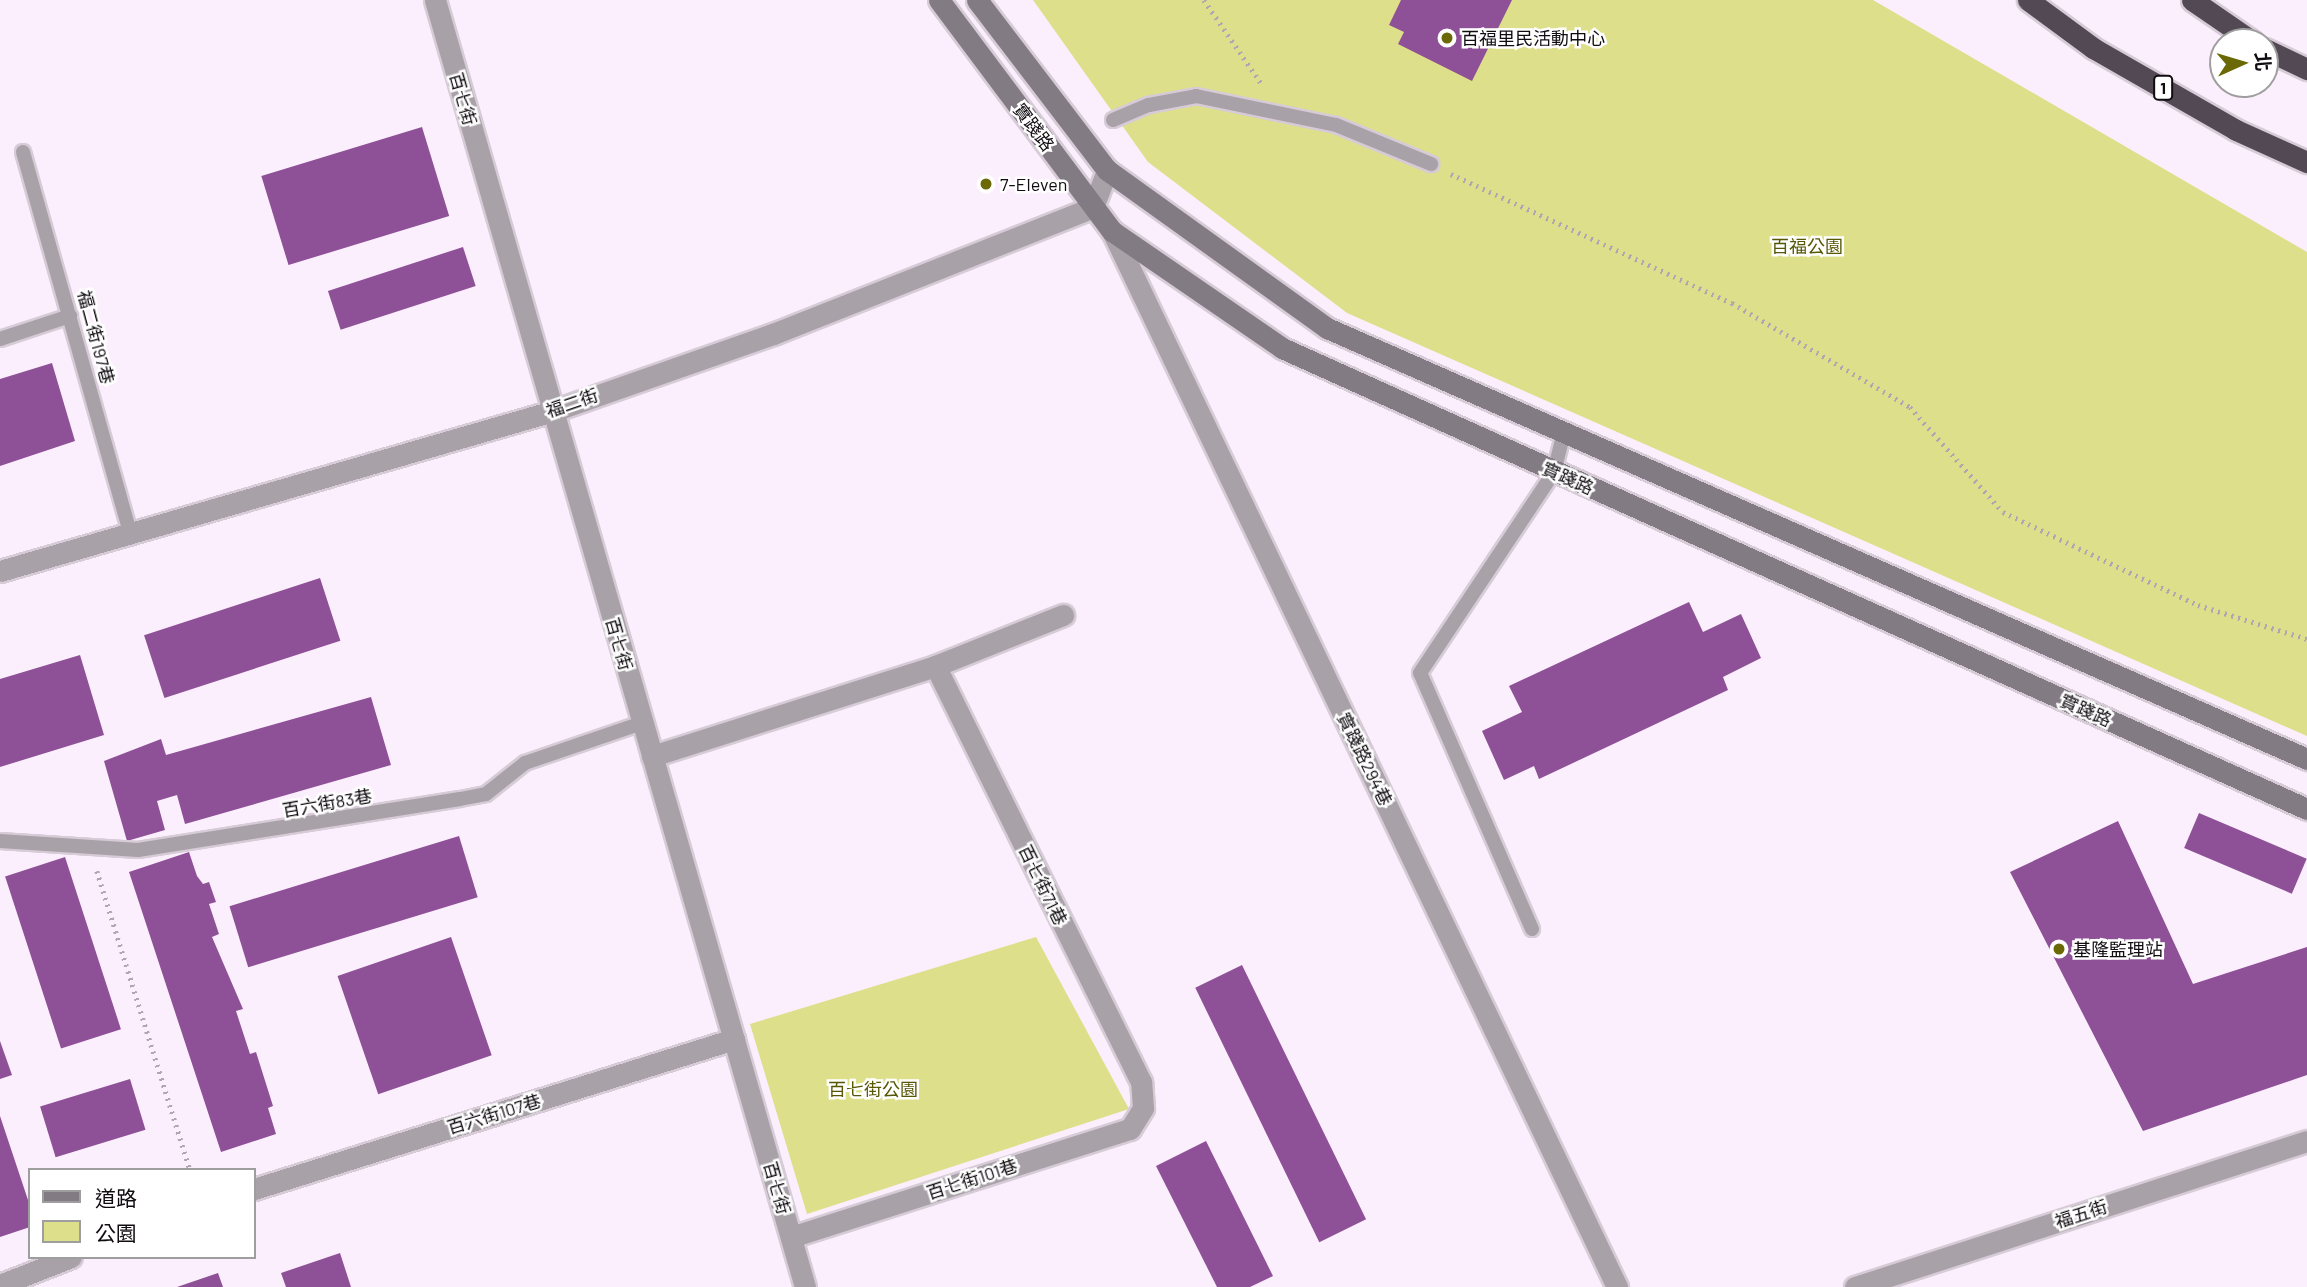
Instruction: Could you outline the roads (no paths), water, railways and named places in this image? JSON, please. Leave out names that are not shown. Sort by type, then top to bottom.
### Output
[{"type":"highway","name":"1","points":[[2028,0],[2093,48],[2236,130],[2307,162]]},
{"type":"highway","points":[[2192,0],[2233,28]]},
{"type":"highway","points":[[2279,55],[2307,69]]},
{"type":"street","name":"百七街","points":[[435,0],[805,1287]]},
{"type":"street","name":"實踐路","points":[[939,0],[1112,231],[1282,348],[2307,809]]},
{"type":"street","name":"實踐路","points":[[977,0],[1107,170],[1327,328],[2307,759]]},
{"type":"street","points":[[1093,206],[1107,170]]},
{"type":"street","name":"福二街","points":[[0,570],[553,411],[773,334],[1093,206]]},
{"type":"street","name":"實踐路294巷","points":[[1112,231],[1617,1287]]},
{"type":"street","points":[[652,756],[934,666],[1063,615]]},
{"type":"street","name":"百七街71巷","points":[[934,666],[1141,1082],[1143,1108]]},
{"type":"street","name":"百六街107巷","points":[[256,1188],[734,1039]]},
{"type":"street","name":"百七街101巷","points":[[791,1237],[1130,1129],[1143,1108]]},
{"type":"street","name":"福五街","points":[[1855,1287],[2307,1141]]},
{"type":"street","points":[[0,1286],[66,1259]]},
{"type":"lane","points":[[1113,120],[1149,105],[1196,96],[1336,125],[1431,164]]},
{"type":"lane","name":"福二街197巷","points":[[23,152],[130,533]]},
{"type":"lane","points":[[0,339],[70,316]]},
{"type":"lane","points":[[1532,929],[1420,673],[1554,471],[1564,432]]},
{"type":"lane","name":"百六街83巷","points":[[0,841],[138,850],[486,794],[525,763],[642,723]]},
{"type":"place","name":"百福里民活動中心","points":[[1447,38]]},
{"type":"place","name":"7-Eleven","points":[[986,184]]},
{"type":"place","name":"基隆監理站","points":[[2059,949]]},
{"type":"park label","name":"百福公園","points":[[1807,246]]},
{"type":"park label","name":"百七街公園","points":[[873,1089]]}]
